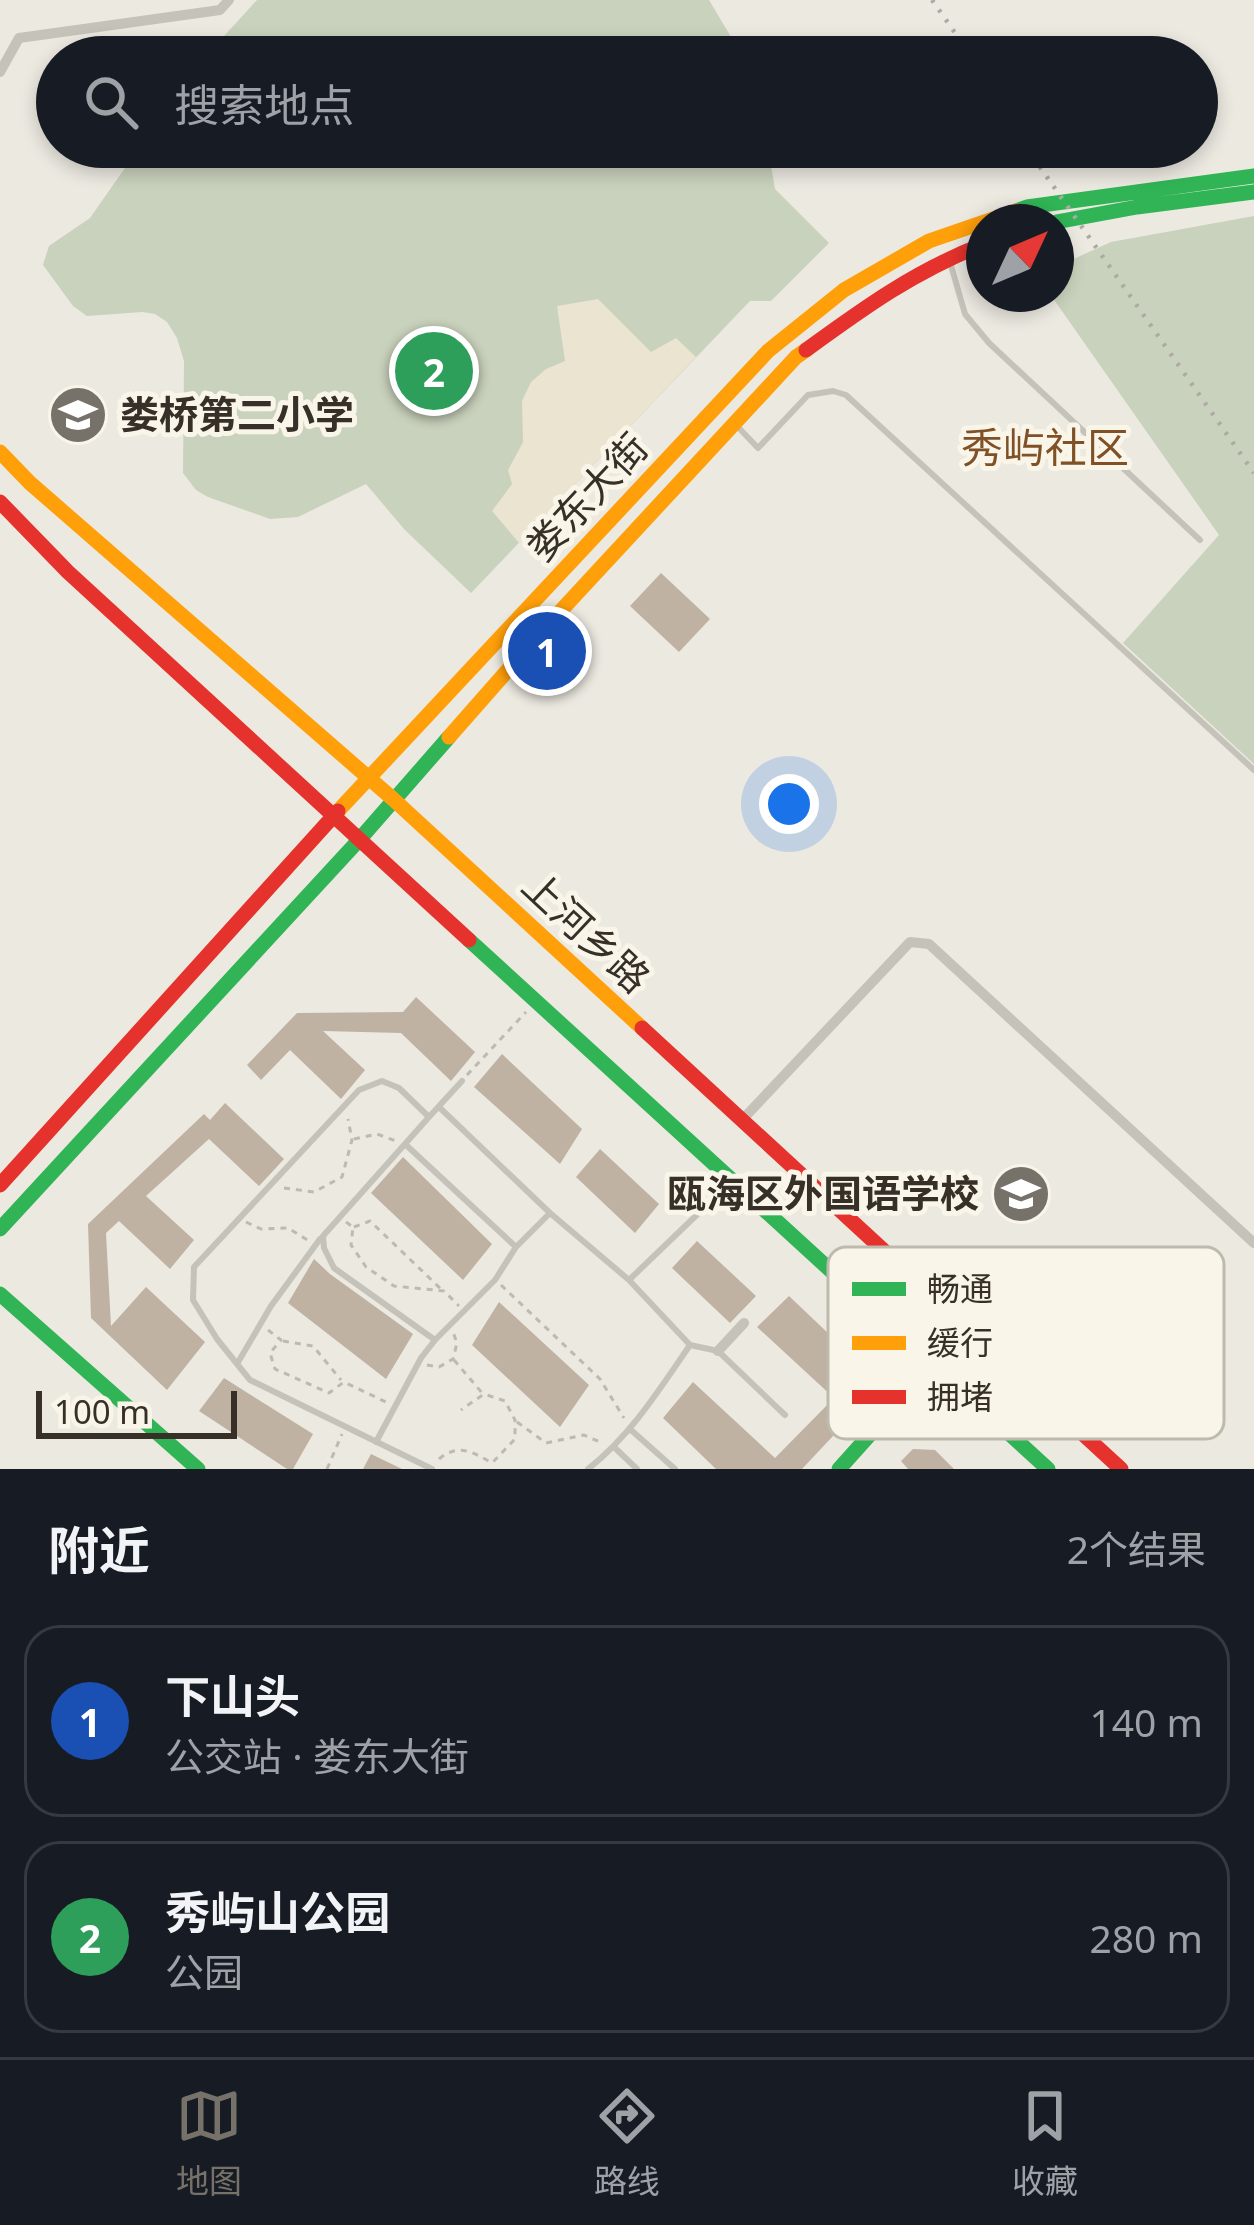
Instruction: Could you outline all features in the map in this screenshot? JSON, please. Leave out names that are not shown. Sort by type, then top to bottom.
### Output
[{"type":"main road","name":"娄东大街","points":[[0,1185],[333,816],[768,350],[844,290],[929,241],[1027,207],[1254,176]]},
{"type":"main road","points":[[1074,219],[1254,192]]},
{"type":"main road","name":"娄东大街","points":[[0,1229],[796,357],[889,290],[966,251]]},
{"type":"main road","name":"上河乡路","points":[[0,452],[393,799],[880,1247]]},
{"type":"main road","points":[[0,502],[68,572],[828,1268]]},
{"type":"main road","points":[[0,1294],[198,1469]]},
{"type":"main road","points":[[839,1469],[866,1439]]},
{"type":"main road","points":[[1013,1439],[1044,1468]]},
{"type":"main road","name":"上河乡路","points":[[1088,1439],[1120,1469]]},
{"type":"street","points":[[0,72],[19,38],[220,10],[229,0]]},
{"type":"street","points":[[742,1120],[910,942],[929,944],[1254,1243]]},
{"type":"street","points":[[718,1351],[744,1323]]},
{"type":"lane","points":[[949,258],[965,314],[989,343],[1200,540]]},
{"type":"lane","points":[[734,424],[758,448],[808,395],[846,395],[1254,770]]},
{"type":"lane","points":[[429,1117],[400,1088],[382,1081],[359,1090],[194,1267],[194,1300],[217,1339],[250,1379],[430,1468]]},
{"type":"lane","points":[[237,1364],[322,1236],[462,1081]]},
{"type":"lane","points":[[439,1106],[550,1213],[629,1280],[690,1345],[718,1351],[785,1415]]},
{"type":"lane","points":[[405,1144],[516,1247]]},
{"type":"lane","points":[[629,1280],[732,1181]]},
{"type":"lane","points":[[376,1442],[435,1340],[495,1280],[516,1247],[550,1213]]},
{"type":"lane","points":[[322,1236],[334,1268],[435,1340]]},
{"type":"lane","points":[[588,1469],[631,1430],[690,1345]]},
{"type":"lane","points":[[631,1430],[675,1469]]},
{"type":"lane","points":[[615,1448],[637,1469]]},
{"type":"path","points":[[462,1081],[535,1001]]},
{"type":"path","points":[[269,1186],[314,1192],[342,1177],[352,1139],[345,1105]]},
{"type":"path","points":[[352,1139],[377,1134],[405,1144]]},
{"type":"path","points":[[340,1217],[353,1227]]},
{"type":"path","points":[[239,1218],[260,1229],[288,1228],[316,1245]]},
{"type":"path","points":[[353,1227],[370,1221],[464,1311]]},
{"type":"path","points":[[353,1227],[351,1245],[366,1267],[394,1286],[444,1292]]},
{"type":"path","points":[[495,1280],[600,1379],[631,1430]]},
{"type":"path","points":[[260,1324],[281,1340],[313,1346],[344,1382],[395,1406]]},
{"type":"path","points":[[418,1364],[439,1367],[453,1359],[458,1343],[450,1325]]},
{"type":"path","points":[[281,1340],[270,1353],[275,1370],[329,1393],[344,1382]]},
{"type":"path","points":[[430,1468],[448,1451],[469,1450],[492,1463],[515,1438],[515,1420],[506,1401],[484,1394],[453,1359]]},
{"type":"path","points":[[460,1410],[484,1394]]},
{"type":"path","points":[[515,1420],[546,1443],[584,1435],[615,1448]]},
{"type":"path","points":[[327,1469],[345,1427]]},
{"type":"path","points":[[483,1469],[484,1458]]},
{"type":"green space","points":[[257,0],[709,0],[730,36],[223,36]]},
{"type":"green space","points":[[125,168],[772,168],[775,189],[829,243],[771,301],[750,301],[471,593],[405,530],[366,484],[298,517],[270,519],[196,490],[183,473],[184,361],[167,322],[142,312],[87,316],[73,306],[43,265],[49,246],[90,218]]},
{"type":"green space","points":[[1254,216],[1254,764],[1123,643],[1219,535],[1063,312],[1074,312],[1074,259],[1111,242]]},
{"type":"shaded area","points":[[598,299],[651,352],[676,338],[696,357],[519,543],[492,511],[512,484],[508,470],[523,442],[522,401],[531,382],[565,361],[557,306]]},
{"type":"building","points":[[661,573],[710,619],[679,652],[630,606]]},
{"type":"building","points":[[416,997],[475,1052],[451,1081],[401,1033],[323,1031],[365,1070],[341,1099],[290,1050],[261,1080],[247,1065],[297,1013],[403,1012]]},
{"type":"building","points":[[502,1054],[582,1129],[560,1164],[474,1087]]},
{"type":"building","points":[[225,1103],[284,1159],[259,1186],[209,1139],[146,1196],[194,1240],[170,1269],[119,1221],[106,1233],[111,1326],[146,1287],[205,1342],[167,1390],[91,1318],[88,1224],[204,1114],[210,1120]]},
{"type":"building","points":[[600,1149],[659,1204],[635,1233],[576,1177]]},
{"type":"building","points":[[403,1157],[492,1244],[463,1280],[371,1193]]},
{"type":"building","points":[[697,1241],[756,1296],[730,1323],[672,1268]]},
{"type":"building","points":[[314,1259],[413,1334],[386,1379],[288,1303]]},
{"type":"building","points":[[789,1296],[828,1333],[828,1392],[757,1327]]},
{"type":"building","points":[[499,1302],[589,1385],[560,1427],[472,1345]]},
{"type":"building","points":[[224,1378],[313,1434],[293,1469],[199,1411]]},
{"type":"building","points":[[693,1382],[775,1458],[828,1404],[830,1439],[802,1469],[716,1469],[663,1418]]},
{"type":"building","points":[[913,1449],[935,1450],[954,1469],[908,1469],[901,1461]]},
{"type":"building","points":[[371,1454],[402,1469],[363,1469]]},
{"type":"railway","points":[[932,0],[957,36]]},
{"type":"railway","points":[[1041,168],[1254,473]]},
{"type":"traffic: fast","points":[[1049,204],[1254,176]]},
{"type":"traffic: fast","points":[[1074,219],[1254,192]]},
{"type":"traffic: fast","points":[[0,1229],[449,737]]},
{"type":"traffic: fast","points":[[469,940],[828,1268]]},
{"type":"traffic: fast","points":[[0,1294],[198,1469]]},
{"type":"traffic: fast","points":[[839,1469],[866,1439]]},
{"type":"traffic: fast","points":[[1015,1439],[1048,1469]]},
{"type":"traffic: slow","points":[[338,811],[768,351],[844,290],[929,241],[966,228]]},
{"type":"traffic: slow","points":[[449,737],[806,350]]},
{"type":"traffic: slow","points":[[0,452],[393,799],[642,1028]]},
{"type":"traffic: jam","points":[[806,350],[913,278],[966,252]]},
{"type":"traffic: jam","points":[[0,502],[68,572],[469,940]]},
{"type":"traffic: jam","points":[[0,1185],[338,811]]},
{"type":"traffic: jam","points":[[642,1028],[880,1247]]},
{"type":"traffic: jam","points":[[1088,1439],[1121,1469]]},
{"type":"place","name":"秀屿山公园","points":[[434,371]]},
{"type":"place","name":"娄桥第二小学","points":[[78,415]]},
{"type":"place","name":"下山头","points":[[547,651]]},
{"type":"place","name":"瓯海区外国语学校","points":[[1021,1194]]},
{"type":"district","name":"秀屿社区","points":[[1045,448]]}]
